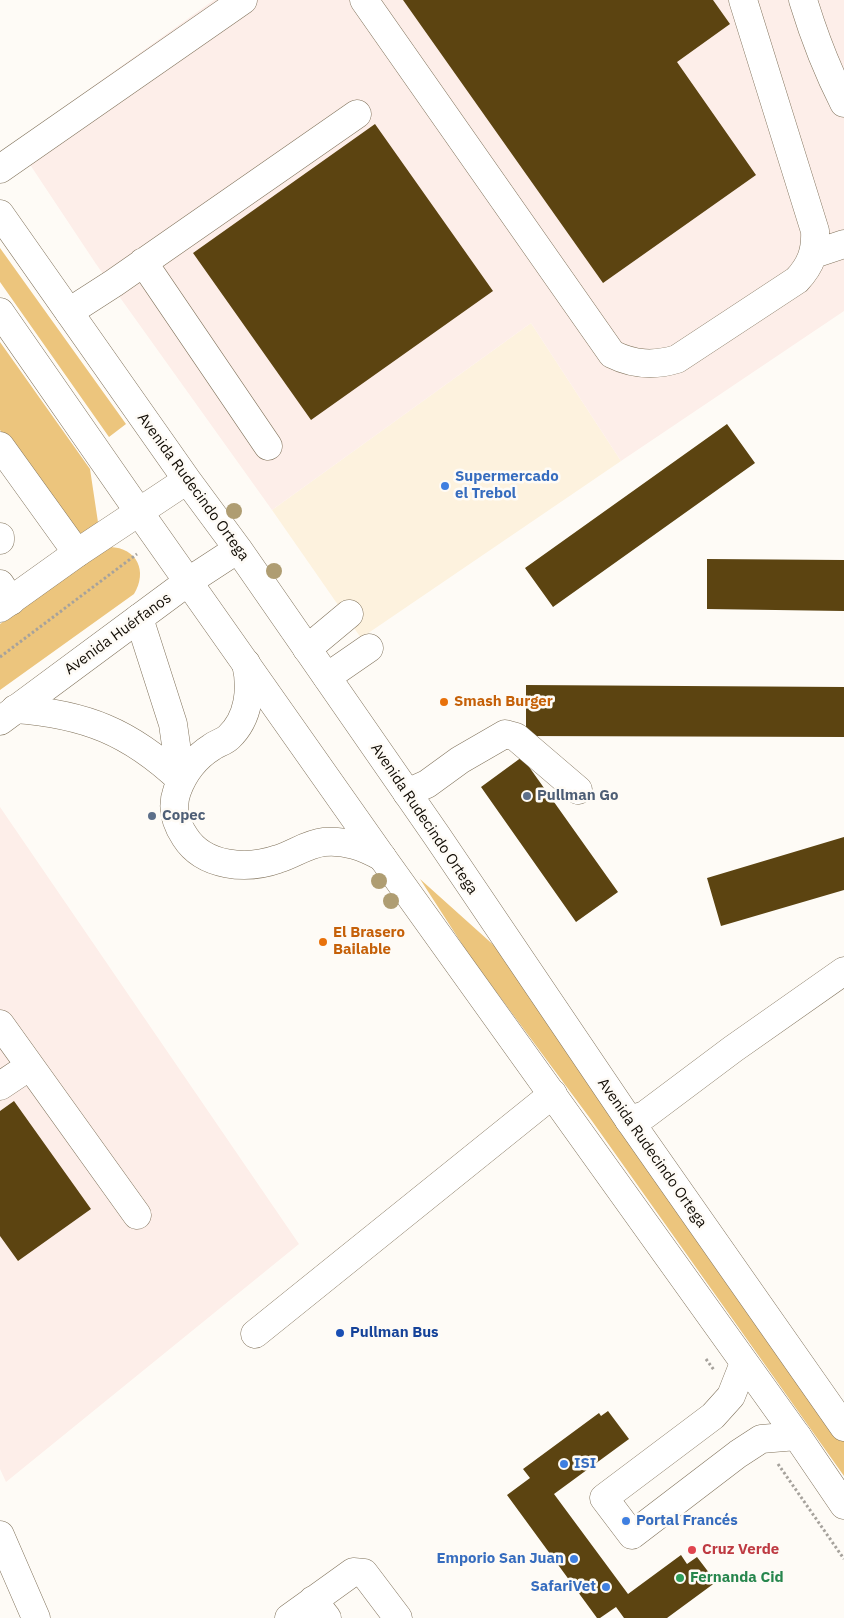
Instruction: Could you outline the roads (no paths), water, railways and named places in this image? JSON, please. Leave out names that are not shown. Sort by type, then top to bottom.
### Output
[{"type":"main road","points":[[0,169],[243,0]]},
{"type":"main road","points":[[364,0],[612,354],[644,364],[677,359],[796,280],[809,264],[814,254],[815,230],[744,0]]},
{"type":"main road","points":[[803,0],[815,38],[844,103]]},
{"type":"main road","points":[[69,312],[114,283],[357,114]]},
{"type":"main road","name":"Avenida Rudecindo Ortega","points":[[0,214],[187,480],[238,549],[407,793],[629,1120],[844,1427]]},
{"type":"main road","points":[[814,254],[844,244]]},
{"type":"main road","points":[[143,262],[268,446]]},
{"type":"main road","points":[[0,312],[382,857],[797,1436],[844,1505]]},
{"type":"main road","points":[[0,446],[77,553]]},
{"type":"main road","points":[[4,598],[77,553],[187,480]]},
{"type":"main road","name":"Avenida Huérfanos","points":[[8,715],[139,618],[238,549]]},
{"type":"main road","points":[[307,649],[349,614]]},
{"type":"main road","points":[[139,618],[173,724],[181,780]]},
{"type":"main road","points":[[327,677],[368,648]]},
{"type":"main road","points":[[246,663],[249,675],[248,700],[244,714],[237,727],[228,739],[200,755],[181,780],[173,806],[175,818],[183,834],[194,848],[213,860],[235,864],[261,864],[323,842],[354,844],[382,857]]},
{"type":"main road","points":[[8,715],[62,714],[112,731],[138,744],[161,761],[181,780]]},
{"type":"main road","points":[[407,793],[427,784],[460,760],[505,734],[516,738],[578,790]]},
{"type":"main road","points":[[629,1120],[645,1115],[733,1049],[844,971]]},
{"type":"main road","points":[[0,1024],[137,1216]]},
{"type":"main road","points":[[0,1086],[30,1066]]},
{"type":"main road","points":[[255,1334],[553,1094]]},
{"type":"main road","points":[[744,1363],[731,1396],[713,1416],[604,1498],[632,1534],[738,1454],[761,1439],[797,1436]]},
{"type":"main road","points":[[3,1548],[36,1618]]},
{"type":"main road","points":[[289,1618],[320,1609],[353,1572],[364,1573],[398,1618]]},
{"type":"place","name":"Supermercado el Trebol","points":[[445,486]]},
{"type":"place","name":"Smash Burger","points":[[444,702]]},
{"type":"place","name":"Pullman Go","points":[[527,796]]},
{"type":"place","name":"Copec","points":[[152,816]]},
{"type":"place","name":"El Brasero Bailable","points":[[323,942]]},
{"type":"place","name":"Pullman Bus","points":[[340,1333]]},
{"type":"place","name":"ISI","points":[[564,1464]]},
{"type":"place","name":"Portal Francés","points":[[626,1521]]},
{"type":"place","name":"Cruz Verde","points":[[692,1550]]},
{"type":"place","name":"Emporio San Juan","points":[[574,1559]]},
{"type":"place","name":"Fernanda Cid","points":[[680,1578]]},
{"type":"place","name":"SafariVet","points":[[606,1587]]}]
